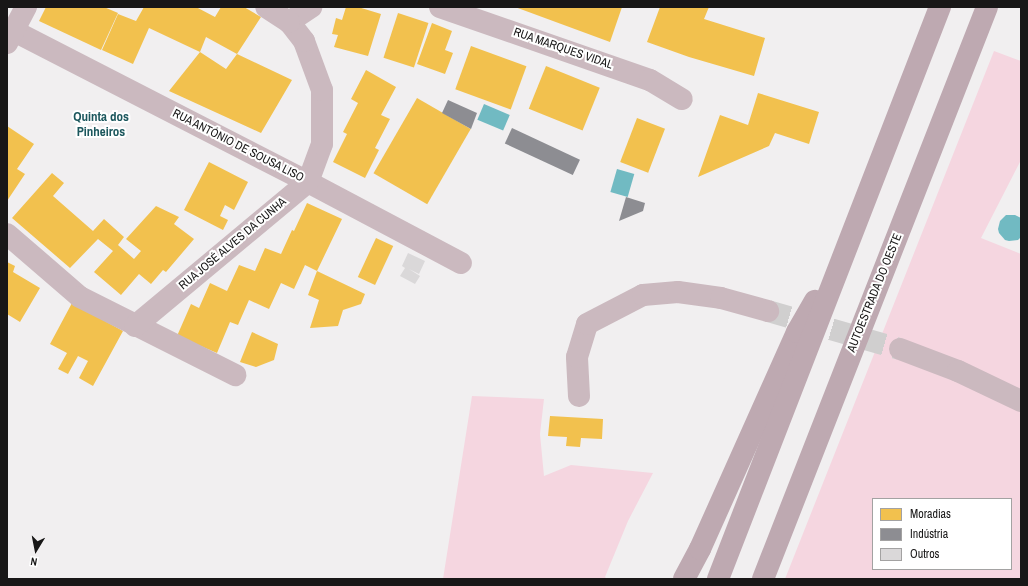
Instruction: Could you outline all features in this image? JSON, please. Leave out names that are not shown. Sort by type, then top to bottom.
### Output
[{"type":"highway","points":[[718,579],[940,7]]},
{"type":"highway","name":"AUTOESTRADA DO OESTE","points":[[763,579],[986,7]]},
{"type":"highway","points":[[684,579],[700,549],[797,332],[844,254]]},
{"type":"street","points":[[10,37],[26,7]]},
{"type":"street","points":[[266,7],[289,22],[304,41],[322,90],[322,144],[308,182]]},
{"type":"street","points":[[289,22],[311,7]]},
{"type":"street","name":"RUA MARQUES VIDAL","points":[[440,7],[650,80],[682,99]]},
{"type":"street","name":"RUA ANTÓNIO DE SOUSA LISO","points":[[10,37],[308,182],[461,263]]},
{"type":"street","name":"RUA JOSÉ ALVES DA CUNHA","points":[[135,326],[308,182]]},
{"type":"street","points":[[7,234],[80,298],[235,375]]},
{"type":"street","points":[[579,396],[577,357],[587,324],[643,295],[678,292],[714,297],[768,311]]},
{"type":"street","points":[[900,349],[958,371],[1021,401]]},
{"type":"shaded area","points":[[994,51],[1021,61],[1021,160],[981,238],[1021,254],[1021,579],[785,579]]},
{"type":"shaded area","points":[[472,396],[544,399],[540,434],[544,476],[571,465],[653,473],[628,521],[605,577],[607,579],[443,579]]},
{"type":"water","points":[[484,104],[510,115],[503,131],[477,120]]},
{"type":"water","points":[[617,169],[634,174],[628,197],[610,192]]},
{"type":"water","points":[[1006,215],[1015,215],[1021,218],[1021,237],[1018,240],[1005,240],[999,233],[998,229],[1000,221]]},
{"type":"building: Moradias","points":[[46,7],[104,7],[118,13],[101,50],[39,21]]},
{"type":"building: Moradias","points":[[144,7],[196,7],[215,17],[221,7],[244,7],[261,17],[237,54],[206,37],[200,52],[149,28],[133,64],[102,50],[118,14],[136,21]]},
{"type":"building: Moradias","points":[[346,7],[358,7],[381,14],[368,56],[334,47],[338,35],[332,34],[336,18],[342,20]]},
{"type":"building: Moradias","points":[[515,7],[622,7],[610,42]]},
{"type":"building: Moradias","points":[[660,7],[709,7],[704,19],[765,38],[754,76],[689,57],[647,42]]},
{"type":"building: Moradias","points":[[398,13],[428,23],[414,68],[383,58]]},
{"type":"building: Moradias","points":[[432,23],[452,31],[445,50],[453,53],[445,74],[417,64]]},
{"type":"building: Moradias","points":[[471,46],[526,66],[511,109],[455,89]]},
{"type":"building: Moradias","points":[[200,52],[226,69],[237,54],[292,80],[261,133],[169,91]]},
{"type":"building: Moradias","points":[[546,66],[600,88],[583,130],[529,109]]},
{"type":"building: Moradias","points":[[366,70],[396,87],[381,115],[390,119],[375,148],[379,150],[365,178],[333,162],[347,134],[343,132],[358,103],[351,99]]},
{"type":"building: Moradias","points":[[758,93],[819,112],[809,144],[775,133],[769,146],[698,177],[720,115],[748,125]]},
{"type":"building: Moradias","points":[[417,98],[471,129],[427,204],[374,173]]},
{"type":"building: Moradias","points":[[637,118],[665,129],[648,173],[620,162]]},
{"type":"building: Moradias","points":[[7,126],[34,144],[17,169],[25,174],[7,201]]},
{"type":"building: Moradias","points":[[209,162],[248,182],[234,210],[225,205],[220,216],[228,220],[223,230],[184,210]]},
{"type":"building: Moradias","points":[[52,173],[64,183],[53,196],[93,231],[104,219],[124,237],[118,245],[134,259],[141,251],[126,239],[156,206],[179,217],[174,224],[194,239],[166,272],[163,270],[151,284],[139,274],[121,295],[94,272],[113,251],[98,239],[70,268],[12,218]]},
{"type":"building: Moradias","points":[[307,203],[342,219],[317,271],[305,265],[294,289],[281,283],[269,309],[249,300],[238,325],[230,322],[217,353],[177,336],[191,304],[199,308],[210,283],[227,291],[239,265],[255,271],[265,248],[281,254]]},
{"type":"building: Moradias","points":[[376,238],[393,246],[375,285],[358,277]]},
{"type":"building: Moradias","points":[[7,262],[15,266],[13,272],[40,288],[20,322],[7,314]]},
{"type":"building: Moradias","points":[[317,271],[365,294],[361,304],[343,310],[338,326],[310,328],[319,300],[308,295]]},
{"type":"building: Moradias","points":[[72,303],[123,331],[93,386],[79,378],[88,361],[78,356],[68,374],[58,369],[67,353],[50,344]]},
{"type":"building: Moradias","points":[[252,332],[278,344],[274,360],[256,367],[240,362]]},
{"type":"building: Moradias","points":[[550,416],[603,419],[602,439],[581,438],[580,447],[566,446],[567,437],[548,436]]},
{"type":"building: Indústria","points":[[448,100],[477,113],[471,129],[442,113]]},
{"type":"building: Indústria","points":[[512,128],[580,160],[573,175],[505,143]]},
{"type":"building: Indústria","points":[[626,197],[645,203],[643,211],[619,221]]},
{"type":"building: Outros","points":[[408,253],[425,261],[419,274],[409,269],[420,276],[415,284],[400,276],[405,268],[402,266]]},
{"type":"tunnel","points":[[768,311],[900,349]]},
{"type":"district","name":"Quinta dos Pinheiros","points":[[101,126]]}]
